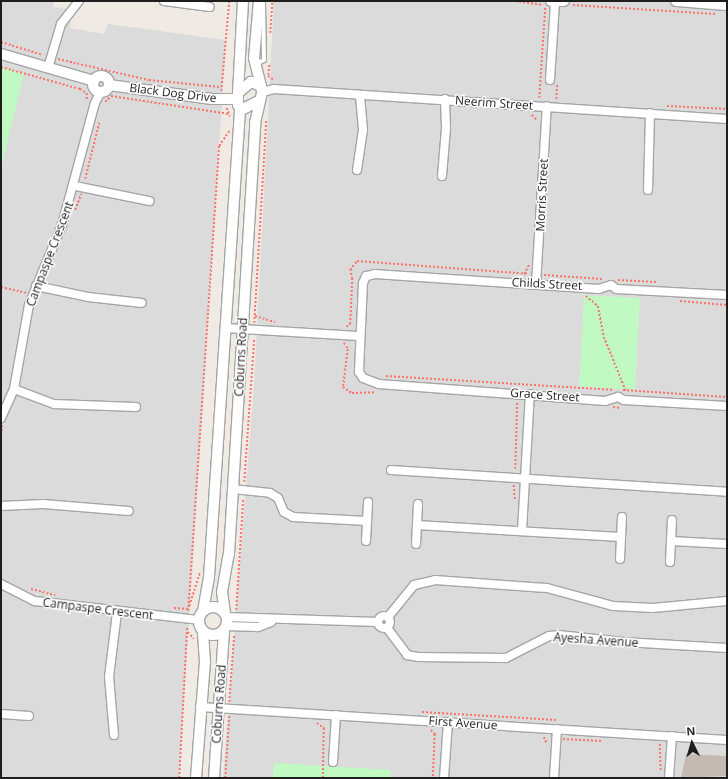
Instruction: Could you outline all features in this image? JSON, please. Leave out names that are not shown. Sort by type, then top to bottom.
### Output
[{"type":"street","points":[[1,54],[48,68],[61,24],[79,1]]},
{"type":"street","points":[[164,1],[210,7]]},
{"type":"street","name":"Coburns Road","points":[[196,778],[200,707],[205,662],[200,615],[211,558],[239,104],[243,1]]},
{"type":"street","name":"Coburns Road","points":[[214,778],[219,708],[228,621],[222,592],[229,554],[256,117],[262,92],[255,64],[258,1]]},
{"type":"street","points":[[676,1],[727,5]]},
{"type":"street","points":[[550,80],[557,4]]},
{"type":"street","name":"Black Dog Drive","points":[[48,68],[94,81],[104,77],[105,88],[224,99],[239,104]]},
{"type":"street","points":[[251,82],[262,92],[250,108],[239,104],[251,82]]},
{"type":"street","name":"Campaspe Crescent","points":[[1,418],[14,389],[33,294],[62,225],[75,186],[95,103],[105,88]]},
{"type":"street","name":"Neerim Street","points":[[262,92],[360,95],[547,106],[727,119]]},
{"type":"street","points":[[357,170],[363,130],[360,95]]},
{"type":"street","points":[[442,176],[446,128],[445,100]]},
{"type":"street","name":"Morris Street","points":[[536,284],[547,106]]},
{"type":"street","points":[[648,190],[650,113]]},
{"type":"street","points":[[75,186],[149,201]]},
{"type":"street","name":"Childs Street","points":[[359,336],[363,283],[366,276],[375,274],[599,289],[611,285],[616,289],[727,295]]},
{"type":"street","points":[[36,286],[88,297],[142,303]]},
{"type":"street","points":[[224,328],[359,336]]},
{"type":"street","name":"Grace Street","points":[[359,336],[359,372],[363,378],[379,384],[530,394],[605,401],[618,397],[624,400],[727,406]]},
{"type":"street","points":[[14,389],[54,404],[136,407]]},
{"type":"street","points":[[522,531],[530,394]]},
{"type":"street","points":[[391,470],[727,492]]},
{"type":"street","points":[[233,490],[244,490],[275,495],[284,512],[293,517],[367,521]]},
{"type":"street","points":[[366,541],[368,502]]},
{"type":"street","points":[[1,506],[43,504],[130,511]]},
{"type":"street","points":[[416,544],[418,504]]},
{"type":"street","points":[[620,559],[622,517]]},
{"type":"street","points":[[670,562],[672,520]]},
{"type":"street","points":[[417,525],[621,537]]},
{"type":"street","points":[[671,540],[727,544]]},
{"type":"street","points":[[388,617],[414,585],[435,580],[547,588],[613,606],[653,608],[727,601]]},
{"type":"street","name":"Campaspe Crescent","points":[[1,584],[35,601],[117,613],[188,619],[200,615]]},
{"type":"street","points":[[200,615],[217,607],[228,621],[258,626],[276,621],[298,618],[378,622],[381,617],[388,617]]},
{"type":"street","points":[[114,735],[109,677],[117,613]]},
{"type":"street","points":[[387,628],[391,624],[388,617]]},
{"type":"street","points":[[203,632],[216,635],[228,621],[276,621]]},
{"type":"street","name":"Ayesha Avenue","points":[[378,622],[380,627],[387,628],[407,655],[418,656],[506,658],[549,636],[559,635],[624,642],[727,648]]},
{"type":"street","name":"First Avenue","points":[[200,707],[727,740]]},
{"type":"street","points":[[1,714],[29,716]]},
{"type":"street","points":[[333,762],[336,715]]},
{"type":"street","points":[[444,778],[448,722]]},
{"type":"street","points":[[554,778],[557,729]]},
{"type":"street","points":[[669,778],[672,736]]},
{"type":"lane","points":[[255,64],[264,60],[263,1]]},
{"type":"path","points":[[229,1],[225,72],[220,87],[230,121]]},
{"type":"path","points":[[270,38],[272,1]]},
{"type":"path","points":[[515,1],[719,14]]},
{"type":"path","points":[[539,98],[557,4]]},
{"type":"path","points":[[1,42],[99,71],[149,80],[220,87]]},
{"type":"path","points":[[262,92],[269,61]]},
{"type":"path","points":[[1,68],[80,89],[87,93],[87,102],[104,103],[111,96],[229,114]]},
{"type":"path","points":[[229,114],[239,104]]},
{"type":"path","points":[[228,621],[244,490],[266,118],[256,117]]},
{"type":"path","points":[[179,778],[188,609],[219,146],[231,128]]},
{"type":"path","points":[[1,287],[33,294]]},
{"type":"path","points":[[590,294],[583,294],[598,306],[604,337],[626,390]]},
{"type":"path","points":[[674,301],[727,305]]},
{"type":"path","points":[[383,376],[727,397]]},
{"type":"path","points":[[188,609],[200,572],[211,558]]},
{"type":"path","points":[[25,587],[61,596]]},
{"type":"path","points":[[172,608],[188,609]]},
{"type":"path","points":[[228,721],[233,717]]},
{"type":"path","points":[[310,723],[324,728],[323,778]]},
{"type":"path","points":[[430,730],[435,734],[433,778]]},
{"type":"path","points":[[544,737],[547,750]]},
{"type":"path","points":[[660,744],[660,778]]},
{"type":"shaded area","points":[[1,1],[54,1],[53,7],[72,9],[70,28],[104,34],[108,24],[226,40],[179,778],[1,778]]},
{"type":"shaded area","points":[[274,1],[727,1],[727,778],[223,778],[254,383]]},
{"type":"green space","points":[[1,67],[24,74],[1,169]]},
{"type":"green space","points":[[584,295],[640,298],[635,390],[579,387]]},
{"type":"green space","points":[[274,763],[391,770],[391,778],[273,778]]},
{"type":"building","points":[[686,754],[726,756],[727,776],[681,778]]}]
